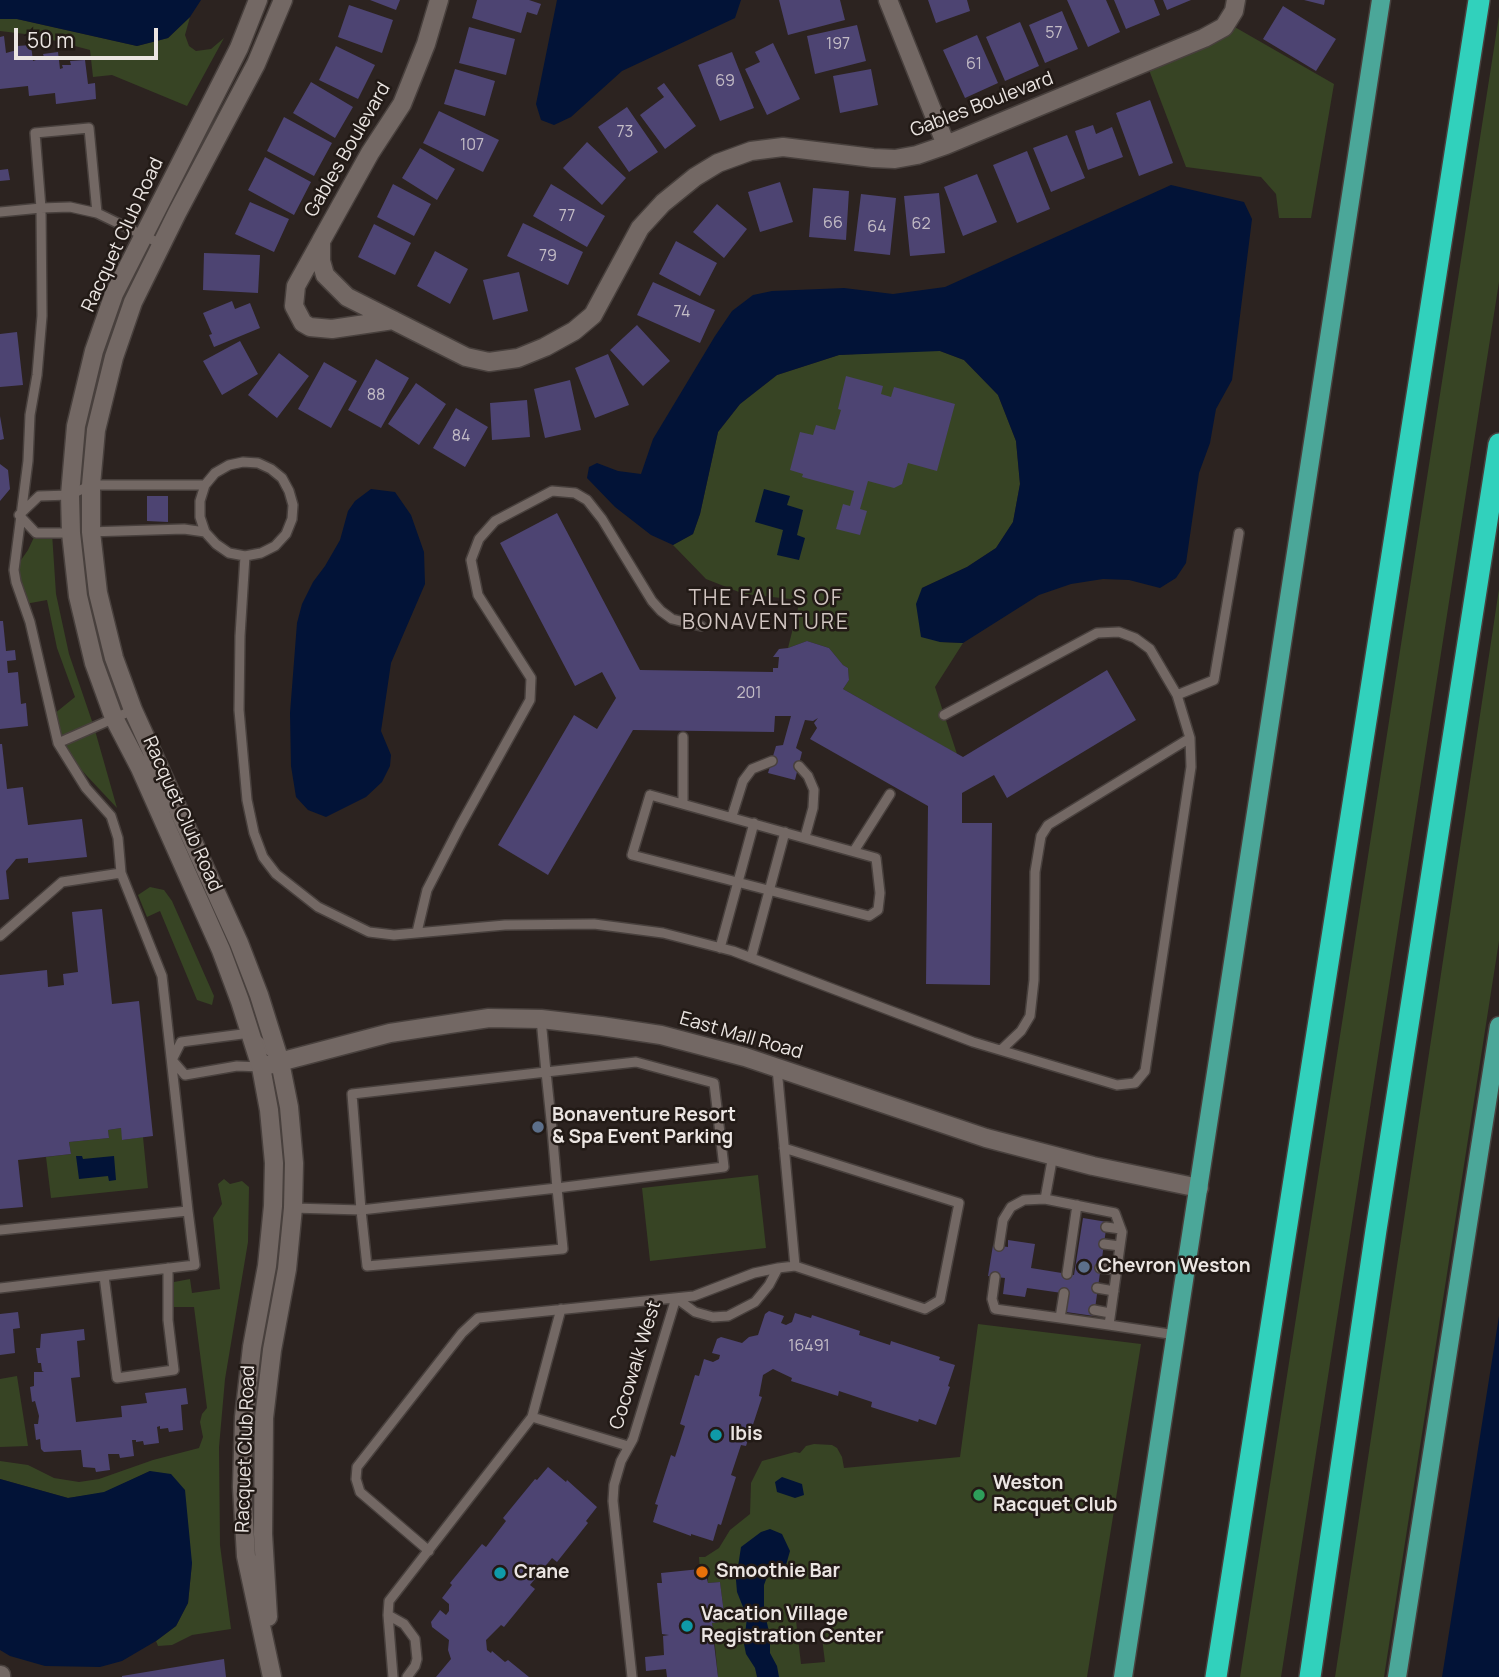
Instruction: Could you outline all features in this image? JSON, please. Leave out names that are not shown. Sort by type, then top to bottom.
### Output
[{"type":"highway","points":[[1216,1677],[1479,0]]},
{"type":"highway","points":[[1310,1677],[1374,1243],[1499,444]]},
{"type":"main road","points":[[1123,1677],[1381,0]]},
{"type":"main road","points":[[1397,1677],[1499,1026]]},
{"type":"street","name":"Racquet Club Road","points":[[258,0],[239,48],[114,294],[94,351],[76,426],[70,495],[78,597],[94,663],[114,718],[221,950],[261,1066],[270,1110],[274,1163],[273,1206],[267,1266],[252,1347],[246,1405],[243,1498],[246,1556],[273,1677]]},
{"type":"street","name":"Racquet Club Road","points":[[273,1677],[263,1545],[264,1418],[293,1208],[294,1163],[289,1107],[280,1062],[239,943],[133,710],[114,658],[98,593],[91,532],[90,485],[96,430],[114,357],[133,302],[256,64],[283,0]]},
{"type":"street","name":"Gables Boulevard","points":[[393,320],[332,329],[310,327],[303,323],[295,306],[296,286],[370,153],[402,104],[426,44],[439,0]]},
{"type":"street","points":[[888,0],[946,145]]},
{"type":"street","name":"Gables Boulevard","points":[[321,241],[321,261],[325,275],[347,297],[477,361],[504,362],[574,331],[593,315],[640,228],[695,177],[718,163],[751,151],[783,147],[895,159],[946,145],[1205,37],[1224,27],[1234,11],[1236,0]]},
{"type":"street","name":"East Mall Road","points":[[261,1066],[390,1033],[489,1018],[541,1019],[661,1035],[745,1057],[986,1138],[1199,1188]]},
{"type":"lane","points":[[0,1288],[195,1265],[162,976],[121,873],[118,838],[111,816],[86,788],[58,743],[30,622],[14,570],[42,316],[41,208],[35,133],[89,128],[97,213]]},
{"type":"lane","points":[[0,212],[70,207],[97,213],[161,244]]},
{"type":"lane","points":[[258,463],[271,469],[282,478],[293,505],[292,519],[286,534],[275,546],[261,554],[245,556],[229,553],[215,544],[205,532],[200,517],[200,501],[205,485],[215,473],[229,465],[258,463]]},
{"type":"lane","points":[[19,515],[39,496],[70,495],[90,485],[205,485]]},
{"type":"lane","points":[[417,932],[428,890],[530,700],[531,678],[478,595],[471,560],[479,539],[495,521],[552,491],[575,493],[587,500],[602,519],[652,601],[661,611],[672,619],[701,626]]},
{"type":"lane","points":[[19,515],[36,533],[184,529],[205,532]]},
{"type":"lane","points":[[1177,695],[1214,680],[1239,533]]},
{"type":"lane","points":[[245,556],[239,710],[247,800],[254,833],[263,857],[276,874],[318,906],[369,932],[394,934],[505,925],[594,924],[663,933],[751,958],[1001,1050],[1117,1085],[1135,1083],[1145,1071],[1191,767],[1190,738],[1177,695],[1150,649],[1135,638],[1119,632],[1097,633],[944,715]]},
{"type":"lane","points":[[58,743],[133,710]]},
{"type":"lane","points":[[683,737],[683,804]]},
{"type":"lane","points":[[1001,1050],[1021,1031],[1030,1016],[1034,980],[1035,872],[1041,836],[1048,825],[1190,738]]},
{"type":"lane","points":[[732,816],[743,781],[752,769],[772,761]]},
{"type":"lane","points":[[799,766],[808,776],[814,790],[814,808],[805,837]]},
{"type":"lane","points":[[854,851],[890,794]]},
{"type":"lane","points":[[650,795],[732,816],[876,858],[880,893],[878,910],[869,916],[632,855],[650,795]]},
{"type":"lane","points":[[720,948],[754,822]]},
{"type":"lane","points":[[751,958],[785,832]]},
{"type":"lane","points":[[0,936],[62,882],[121,873]]},
{"type":"lane","points":[[293,1208],[360,1210],[557,1188],[724,1167],[714,1083],[636,1062],[546,1072],[352,1094],[360,1210],[367,1266],[564,1250],[557,1188],[546,1072],[541,1019]]},
{"type":"lane","points":[[172,1060],[181,1042],[250,1032],[280,1062]]},
{"type":"lane","points":[[172,1060],[185,1075],[237,1066],[261,1066]]},
{"type":"lane","points":[[777,1068],[795,1266]]},
{"type":"lane","points":[[676,1298],[703,1294],[754,1273],[795,1266],[925,1309],[940,1300],[959,1203],[784,1148]]},
{"type":"lane","points":[[1045,1199],[1053,1155]]},
{"type":"lane","points":[[999,1246],[1006,1213],[1024,1200],[1045,1199],[1115,1213],[1121,1228],[1109,1325]]},
{"type":"lane","points":[[1067,1274],[1072,1263],[1076,1239],[1077,1205]]},
{"type":"lane","points":[[0,1230],[188,1211]]},
{"type":"lane","points":[[1106,1227],[1121,1228]]},
{"type":"lane","points":[[1104,1244],[1120,1246]]},
{"type":"lane","points":[[104,1276],[117,1378],[174,1370],[168,1320],[168,1268]]},
{"type":"lane","points":[[676,1298],[695,1312],[712,1317],[728,1316],[755,1302],[778,1268]]},
{"type":"lane","points":[[1100,1268],[1117,1270]]},
{"type":"lane","points":[[995,1277],[992,1299],[995,1309],[1177,1335]]},
{"type":"lane","points":[[1097,1288],[1114,1291]]},
{"type":"lane","points":[[1060,1318],[1065,1306],[1063,1293]]},
{"type":"lane","name":"Cocowalk West","points":[[429,1550],[360,1492],[356,1479],[357,1467],[462,1333],[478,1318],[676,1298],[633,1439],[614,1485],[613,1501],[632,1677]]},
{"type":"lane","points":[[393,1677],[389,1601],[532,1417],[561,1309]]},
{"type":"lane","points":[[1094,1310],[1110,1312]]},
{"type":"lane","points":[[532,1417],[628,1446]]},
{"type":"lane","points":[[388,1615],[404,1624],[415,1639],[417,1659],[407,1677]]},
{"type":"green space","points":[[1499,16],[1499,282],[1281,1677],[1240,1677]]},
{"type":"green space","points":[[190,17],[185,35],[189,46],[196,51],[211,49],[224,38],[187,106],[112,75],[93,77],[90,50],[33,35],[0,31],[0,19],[17,19],[137,46],[168,38]]},
{"type":"green space","points":[[1226,22],[1334,84],[1311,218],[1279,218],[1276,194],[1261,177],[1186,167],[1146,62]]},
{"type":"green space","points":[[940,351],[964,360],[998,395],[1016,441],[1020,484],[1013,522],[996,548],[967,567],[922,588],[940,642],[963,643],[935,687],[957,754],[843,689],[849,680],[848,668],[829,648],[807,641],[788,648],[800,600],[744,594],[706,579],[673,545],[693,534],[718,432],[740,404],[777,375],[839,355]]},
{"type":"green space","points":[[36,533],[52,533],[56,594],[69,654],[94,727],[117,808],[72,760],[54,714],[75,697],[57,648],[47,600],[25,604],[14,570]]},
{"type":"green space","points":[[1499,589],[1499,941],[1384,1677],[1335,1677]]},
{"type":"green space","points":[[150,887],[164,890],[172,901],[214,996],[212,1005],[197,1000],[160,911],[147,917],[138,895]]},
{"type":"green space","points":[[121,1128],[123,1140],[143,1137],[148,1188],[51,1198],[46,1157],[71,1154],[69,1142],[109,1138],[108,1130]]},
{"type":"green space","points":[[758,1175],[766,1248],[650,1261],[642,1188]]},
{"type":"green space","points":[[224,1179],[230,1184],[242,1181],[249,1187],[248,1242],[225,1379],[219,1447],[220,1545],[231,1629],[192,1635],[172,1645],[158,1646],[156,1641],[176,1626],[188,1603],[192,1563],[150,1471],[104,1493],[68,1498],[0,1479],[0,1461],[28,1465],[54,1478],[79,1482],[99,1479],[153,1460],[199,1448],[203,1437],[200,1422],[207,1408],[194,1307],[174,1307],[174,1282],[190,1279],[192,1293],[220,1289],[213,1218],[222,1204],[218,1184]]},
{"type":"green space","name":"Weston Racquet Club","points":[[978,1324],[1141,1344],[1087,1677],[718,1677],[714,1635],[710,1635],[709,1629],[713,1629],[712,1623],[725,1621],[720,1582],[708,1583],[708,1578],[700,1570],[699,1557],[705,1557],[719,1548],[730,1530],[750,1514],[751,1483],[762,1461],[800,1453],[806,1446],[814,1444],[837,1448],[844,1468],[960,1457]],"holes":[[[819,1610],[828,1621],[829,1632],[822,1638],[825,1662],[801,1664],[795,1612]]]},
{"type":"green space","points":[[17,1376],[28,1446],[0,1447],[0,1379]]},
{"type":"water","points":[[0,0],[201,0],[190,17],[168,38],[137,46],[17,19],[0,19]]},
{"type":"water","points":[[557,0],[741,0],[735,18],[622,71],[571,117],[554,125],[541,120],[536,104]]},
{"type":"water","points":[[1171,185],[1244,202],[1252,219],[1232,380],[1216,409],[1210,443],[1199,473],[1186,563],[1176,578],[1160,588],[1129,580],[1103,579],[1071,584],[1039,595],[963,643],[940,642],[921,637],[916,604],[922,588],[967,567],[996,548],[1013,522],[1020,484],[1016,441],[998,395],[964,360],[940,351],[839,355],[777,375],[740,404],[718,432],[693,534],[673,545],[651,535],[615,507],[587,478],[589,467],[597,463],[618,471],[641,474],[653,439],[715,336],[732,311],[753,295],[772,291],[844,288],[893,294],[945,287]]},
{"type":"water","points":[[371,489],[395,492],[411,515],[424,552],[425,584],[391,663],[381,731],[391,755],[390,766],[382,782],[366,797],[326,817],[308,810],[296,797],[291,766],[290,713],[297,623],[302,604],[313,582],[340,540],[348,511],[355,501]]},
{"type":"water","points":[[764,489],[790,496],[787,505],[803,510],[797,535],[805,538],[799,560],[777,555],[783,530],[755,522]]},
{"type":"water","points":[[76,1156],[82,1156],[83,1159],[114,1156],[116,1180],[109,1181],[108,1176],[79,1179]]},
{"type":"water","points":[[1499,1316],[1499,1677],[1442,1677]]},
{"type":"water","points":[[150,1471],[171,1474],[185,1490],[192,1563],[188,1603],[176,1626],[122,1661],[100,1667],[45,1666],[10,1656],[0,1650],[0,1479],[68,1498],[104,1492]]},
{"type":"water","points":[[782,1477],[802,1484],[804,1495],[795,1498],[777,1492],[775,1482]]},
{"type":"water","points":[[770,1529],[782,1534],[790,1551],[786,1565],[781,1571],[768,1574],[764,1585],[764,1610],[770,1636],[770,1653],[779,1677],[757,1677],[746,1654],[744,1644],[747,1617],[737,1592],[736,1580],[741,1547],[761,1532]]},
{"type":"building","points":[[370,0],[400,0],[396,10]]},
{"type":"building","points":[[477,0],[529,0],[541,4],[537,15],[527,12],[521,33],[472,18]]},
{"type":"building","points":[[779,0],[840,0],[845,20],[788,35]]},
{"type":"building","points":[[928,0],[967,0],[970,11],[936,23]]},
{"type":"building","points":[[1067,0],[1106,0],[1120,32],[1088,47]]},
{"type":"building","points":[[1114,0],[1154,0],[1160,15],[1126,29]]},
{"type":"building","points":[[1163,0],[1191,0],[1167,10]]},
{"type":"building","points":[[1304,0],[1325,0],[1324,5]]},
{"type":"building","points":[[349,5],[393,20],[382,53],[338,37]]},
{"type":"building","points":[[1283,6],[1336,39],[1316,71],[1263,39]]},
{"type":"building","points":[[1062,11],[1078,49],[1045,63],[1029,25]]},
{"type":"building","points":[[1020,22],[1039,66],[1005,81],[986,37]]},
{"type":"building","points":[[857,25],[866,61],[815,74],[807,36]]},
{"type":"building","points":[[469,27],[515,39],[506,75],[459,63]]},
{"type":"building","points":[[977,35],[998,83],[965,98],[943,50]]},
{"type":"building","points":[[4,36],[6,53],[17,50],[17,46],[31,45],[33,61],[44,57],[43,54],[58,52],[60,69],[63,68],[62,65],[71,65],[70,61],[85,60],[88,84],[95,83],[96,99],[56,104],[55,93],[29,96],[28,86],[0,89],[0,37]]},
{"type":"building","points":[[773,43],[800,99],[767,115],[745,69],[760,62],[755,52]]},
{"type":"building","points":[[336,46],[375,65],[358,99],[319,80]]},
{"type":"building","points":[[732,52],[754,108],[720,121],[698,65]]},
{"type":"building","points":[[455,69],[495,81],[485,116],[444,104]]},
{"type":"building","points":[[871,69],[878,105],[840,113],[833,76]]},
{"type":"building","points":[[311,82],[353,107],[335,138],[293,113]]},
{"type":"building","points":[[664,83],[696,126],[665,149],[640,115],[664,97],[657,88]]},
{"type":"building","points":[[1150,100],[1173,163],[1139,176],[1116,113]]},
{"type":"building","points":[[627,107],[658,152],[629,172],[598,127]]},
{"type":"building","points":[[439,111],[499,140],[483,172],[423,143]]},
{"type":"building","points":[[284,117],[332,143],[314,176],[267,151]]},
{"type":"building","points":[[1093,125],[1096,134],[1112,127],[1123,157],[1088,170],[1075,131]]},
{"type":"building","points":[[1067,135],[1085,178],[1051,192],[1033,148]]},
{"type":"building","points":[[587,142],[626,178],[602,205],[563,168]]},
{"type":"building","points":[[420,148],[455,169],[437,200],[402,178]]},
{"type":"building","points":[[1027,151],[1050,209],[1017,223],[993,165]]},
{"type":"building","points":[[265,157],[311,182],[294,215],[248,190]]},
{"type":"building","points":[[8,169],[10,180],[0,181],[0,170]]},
{"type":"building","points":[[977,174],[997,222],[963,236],[944,187]]},
{"type":"building","points":[[780,182],[793,222],[760,232],[748,192]]},
{"type":"building","points":[[393,184],[431,204],[414,236],[377,217]]},
{"type":"building","points":[[551,184],[605,216],[587,247],[533,216]]},
{"type":"building","points":[[813,188],[849,191],[846,240],[809,237]]},
{"type":"building","points":[[939,193],[945,253],[910,256],[904,196]]},
{"type":"building","points":[[861,194],[896,198],[890,255],[854,251]]},
{"type":"building","points":[[250,202],[289,219],[274,252],[235,234]]},
{"type":"building","points":[[717,204],[747,229],[724,258],[693,232]]},
{"type":"building","points":[[523,223],[583,252],[568,285],[507,256]]},
{"type":"building","points":[[374,224],[411,243],[395,275],[358,257]]},
{"type":"building","points":[[676,241],[717,263],[700,296],[659,274]]},
{"type":"building","points":[[435,251],[468,269],[450,304],[417,286]]},
{"type":"building","points":[[204,253],[260,255],[258,293],[203,290]]},
{"type":"building","points":[[519,272],[528,311],[493,320],[483,280]]},
{"type":"building","points":[[653,282],[715,310],[700,343],[637,315]]},
{"type":"building","points":[[232,301],[235,309],[250,303],[260,328],[214,347],[203,313]]},
{"type":"building","points":[[637,325],[670,361],[643,386],[610,350]]},
{"type":"building","points":[[17,332],[23,385],[0,387],[0,334]]},
{"type":"building","points":[[240,341],[258,374],[222,395],[203,361]]},
{"type":"building","points":[[279,353],[309,376],[277,418],[248,395]]},
{"type":"building","points":[[608,354],[629,405],[595,418],[575,368]]},
{"type":"building","points":[[376,359],[409,378],[381,428],[348,410]]},
{"type":"building","points":[[324,362],[357,381],[331,428],[298,409]]},
{"type":"building","points":[[846,376],[883,386],[881,394],[891,397],[894,387],[955,404],[937,471],[908,463],[902,484],[894,488],[868,481],[860,509],[867,511],[860,535],[836,529],[843,504],[850,506],[854,491],[802,477],[803,474],[790,470],[800,432],[813,435],[816,425],[835,430]]},
{"type":"building","points":[[570,380],[581,430],[545,438],[534,389]]},
{"type":"building","points":[[416,383],[446,404],[419,445],[388,424]]},
{"type":"building","points":[[527,400],[530,437],[492,440],[490,403]]},
{"type":"building","points":[[456,408],[488,427],[465,467],[433,448]]},
{"type":"building","points":[[0,416],[4,439],[0,440]]},
{"type":"building","points":[[0,464],[8,470],[10,489],[0,501]]},
{"type":"building","points":[[147,496],[168,496],[168,522],[147,521]]},
{"type":"building","points":[[557,513],[640,670],[773,672],[773,668],[778,668],[779,657],[773,657],[779,649],[807,641],[829,648],[848,668],[849,680],[843,689],[963,757],[1107,670],[1136,720],[1007,798],[994,775],[962,793],[962,823],[992,823],[990,985],[926,984],[928,806],[810,739],[817,728],[814,723],[818,718],[813,721],[805,720],[796,748],[802,752],[795,780],[768,773],[776,746],[783,745],[791,716],[775,716],[774,732],[633,730],[548,875],[498,845],[574,715],[597,729],[616,698],[602,672],[575,686],[500,543]]},
{"type":"building","points":[[0,621],[3,621],[6,651],[15,650],[16,660],[7,661],[8,673],[18,672],[21,704],[26,703],[28,726],[0,729]]},
{"type":"building","points":[[0,744],[7,789],[23,787],[28,825],[82,819],[87,857],[28,863],[28,858],[16,859],[6,871],[9,899],[0,900]]},
{"type":"building","points":[[102,909],[112,1004],[139,1001],[153,1136],[122,1140],[121,1128],[108,1130],[109,1138],[69,1142],[71,1154],[18,1160],[23,1207],[0,1209],[0,975],[47,970],[48,987],[64,985],[63,974],[78,972],[72,912]]},
{"type":"building","points":[[1083,1218],[1107,1222],[1094,1316],[1066,1312],[1069,1294],[1027,1288],[1025,1297],[1003,1294],[1005,1278],[988,1276],[993,1245],[1008,1247],[1008,1240],[1035,1244],[1031,1268],[1074,1275]]},
{"type":"building","name":"Ibis","points":[[769,1311],[784,1316],[781,1323],[786,1325],[792,1322],[795,1313],[811,1318],[812,1315],[860,1331],[859,1335],[890,1345],[891,1341],[940,1357],[939,1360],[955,1365],[936,1425],[871,1407],[872,1402],[839,1391],[838,1396],[791,1381],[792,1378],[773,1369],[763,1375],[759,1396],[762,1397],[746,1446],[741,1445],[731,1475],[736,1477],[721,1525],[718,1524],[713,1541],[653,1522],[658,1505],[655,1504],[671,1455],[675,1457],[685,1426],[680,1424],[695,1375],[699,1376],[704,1359],[713,1362],[719,1359],[720,1355],[712,1353],[717,1339],[721,1337],[742,1343],[749,1337],[758,1335],[765,1314]]},
{"type":"building","points":[[18,1312],[20,1328],[13,1329],[15,1353],[0,1355],[0,1314]]},
{"type":"building","points":[[84,1329],[85,1340],[77,1341],[80,1377],[71,1378],[76,1422],[122,1417],[121,1406],[147,1403],[145,1393],[186,1388],[188,1404],[181,1405],[183,1430],[169,1432],[168,1428],[157,1427],[159,1443],[144,1445],[143,1441],[132,1440],[134,1456],[120,1458],[119,1454],[108,1454],[110,1470],[96,1472],[95,1468],[83,1467],[81,1450],[44,1452],[41,1449],[40,1439],[36,1440],[34,1424],[38,1424],[39,1416],[35,1401],[32,1402],[30,1387],[34,1386],[34,1372],[44,1372],[41,1363],[38,1363],[36,1348],[40,1348],[41,1334]]},
{"type":"building","name":"Crane","points":[[548,1467],[597,1507],[586,1521],[588,1523],[557,1562],[552,1558],[530,1585],[535,1589],[504,1627],[501,1625],[486,1640],[487,1650],[505,1662],[508,1660],[529,1677],[436,1677],[451,1659],[449,1640],[432,1627],[431,1622],[440,1610],[446,1615],[449,1611],[449,1604],[442,1598],[452,1585],[450,1583],[482,1544],[486,1547],[506,1521],[503,1518]]},
{"type":"building","name":"Vacation Village Registration Center","points":[[705,1570],[708,1583],[720,1582],[725,1621],[712,1623],[713,1629],[709,1629],[710,1635],[713,1635],[718,1677],[667,1677],[666,1669],[646,1671],[645,1657],[664,1655],[663,1636],[669,1635],[662,1634],[657,1583],[662,1583],[661,1573]]},
{"type":"building","points":[[224,1659],[226,1677],[122,1677],[122,1676]]},
{"type":"place","name":"Bonaventure Resort & Spa Event Parking","points":[[538,1127]]},
{"type":"place","name":"Chevron Weston","points":[[1084,1267]]},
{"type":"place","name":"Ibis","points":[[716,1435]]},
{"type":"place","name":"Weston Racquet Club","points":[[979,1495]]},
{"type":"place","name":"Smoothie Bar","points":[[702,1572]]},
{"type":"place","name":"Crane","points":[[500,1573]]},
{"type":"place","name":"Vacation Village Registration Center","points":[[687,1626]]},
{"type":"district","name":"THE FALLS OF BONAVENTURE","points":[[766,611]]}]
